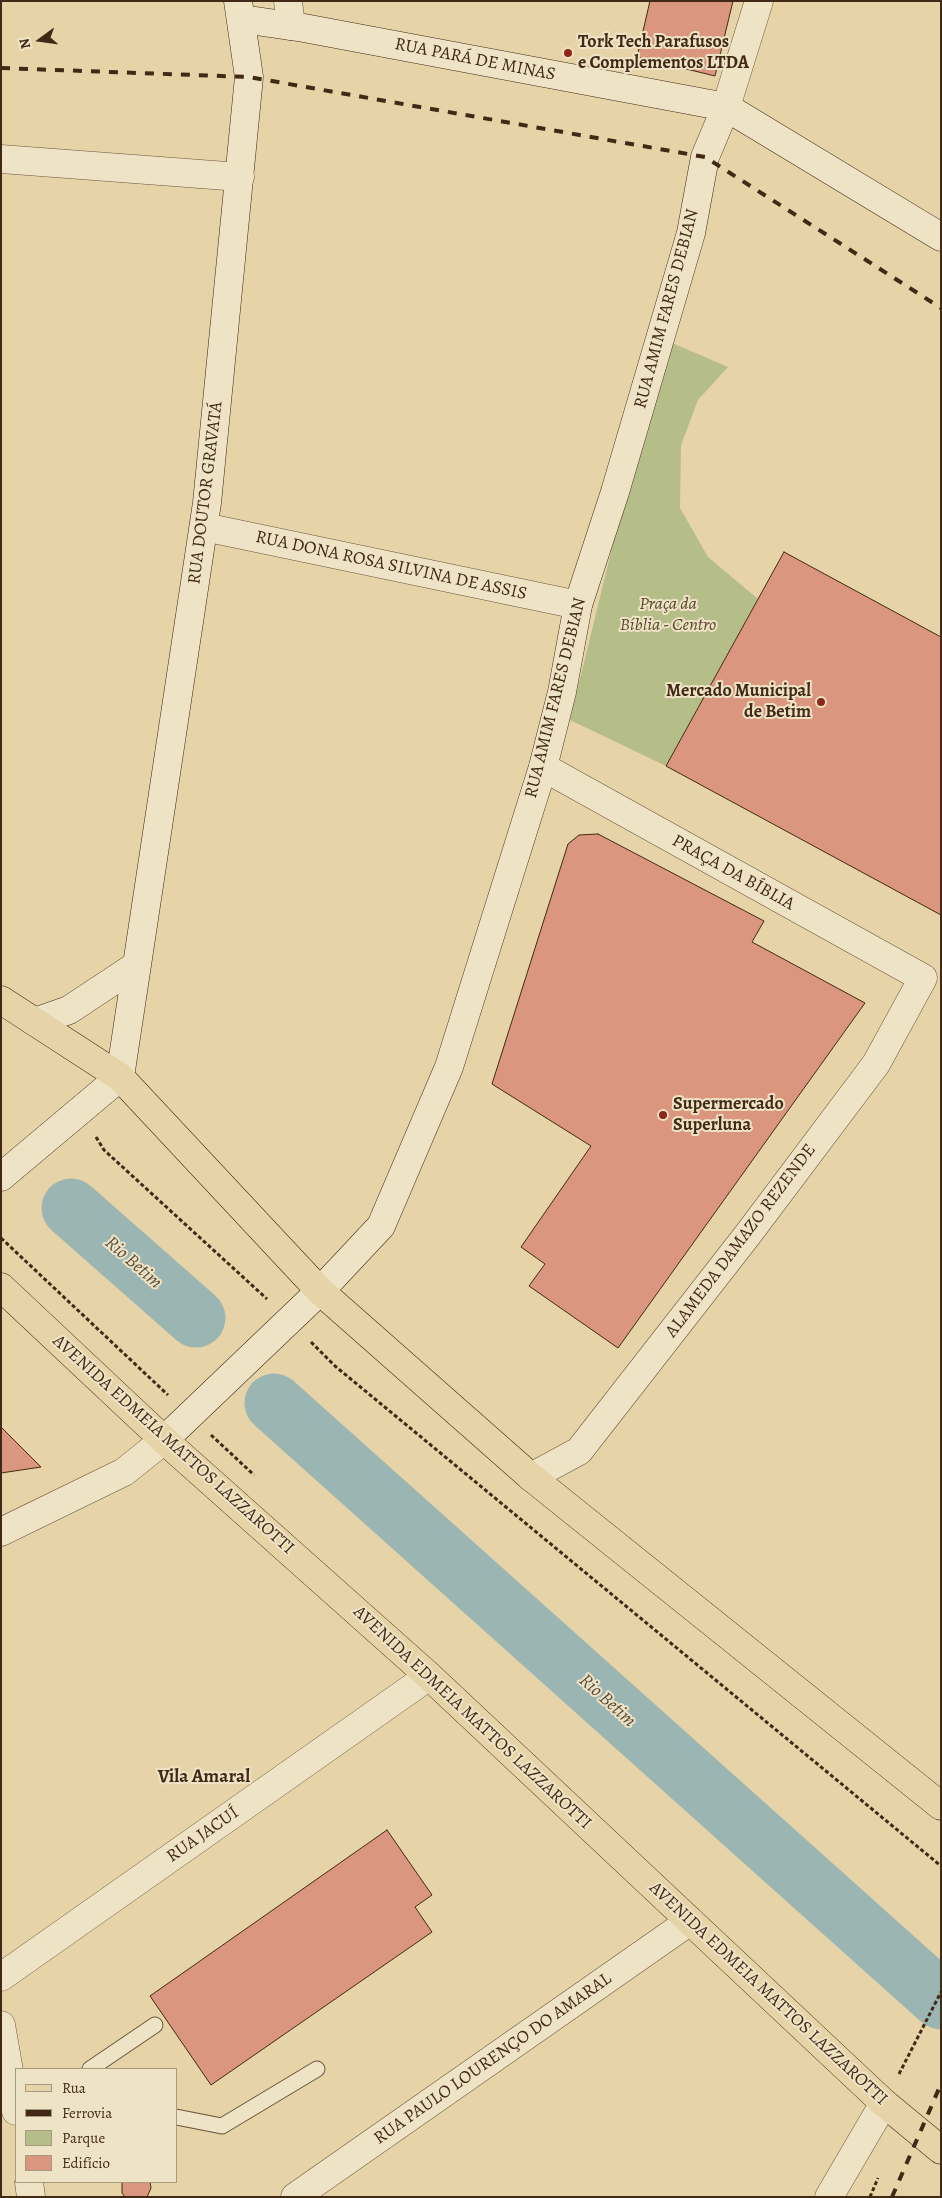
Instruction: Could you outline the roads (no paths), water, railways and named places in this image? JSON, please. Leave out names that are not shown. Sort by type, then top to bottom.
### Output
[{"type":"main road","name":"RUA AMIM FARES DEBIAN","points":[[1,1532],[124,1472],[164,1440],[320,1291],[381,1226],[449,1067],[543,767],[562,692],[578,604],[615,492],[691,233],[705,157],[726,107],[759,1]]},
{"type":"main road","name":"RUA PARÁ DE MINAS","points":[[240,10],[290,14],[726,107],[941,237]]},
{"type":"main road","name":"RUA DOUTOR GRAVATÁ","points":[[120,1077],[204,527],[249,77],[240,10]]},
{"type":"main road","points":[[1,159],[240,177]]},
{"type":"main road","name":"RUA DONA ROSA SILVINA DE ASSIS","points":[[204,527],[578,604]]},
{"type":"main road","name":"PRAÇA DA BÍBLIA","points":[[543,767],[923,978]]},
{"type":"main road","points":[[36,1022],[69,1010],[137,966]]},
{"type":"main road","name":"ALAMEDA DAMAZO REZENDE","points":[[532,1477],[579,1451],[749,1233],[876,1064],[923,978]]},
{"type":"main road","points":[[1,1000],[120,1077],[320,1291],[532,1477],[941,1806]]},
{"type":"main road","points":[[1,1176],[120,1077]]},
{"type":"main road","name":"AVENIDA EDMEIA MATTOS LAZZAROTTI","points":[[1,1287],[164,1440],[429,1676],[884,2103],[941,2150]]},
{"type":"main road","name":"RUA JACUÍ","points":[[1,1977],[429,1676]]},
{"type":"main road","name":"RUA PAULO LOURENÇO DO AMARAL","points":[[295,2197],[690,1921]]},
{"type":"main road","points":[[1,2025],[15,2104]]},
{"type":"main road","points":[[829,2197],[884,2103]]},
{"type":"main road","points":[[28,2183],[31,2197]]},
{"type":"lane","points":[[91,2068],[155,2025]]},
{"type":"lane","points":[[178,2117],[222,2126],[317,2069]]},
{"type":"waterway","name":"Rio Betim","points":[[71,1208],[196,1318]]},
{"type":"waterway","name":"Rio Betim","points":[[274,1403],[941,2000]]},
{"type":"railway","points":[[1,68],[249,77],[705,157],[941,308]]},
{"type":"railway","points":[[892,2197],[941,2084]]},
{"type":"place","name":"Tork Tech Parafusos e Complementos LTDA","points":[[568,53]]},
{"type":"place","name":"Mercado Municipal de Betim","points":[[821,702]]},
{"type":"place","name":"Supermercado Superluna","points":[[663,1115]]},
{"type":"district","name":"Vila Amaral","points":[[204,1777]]},
{"type":"park label","name":"Praça da Bíblia - Centro","points":[[668,615]]}]
